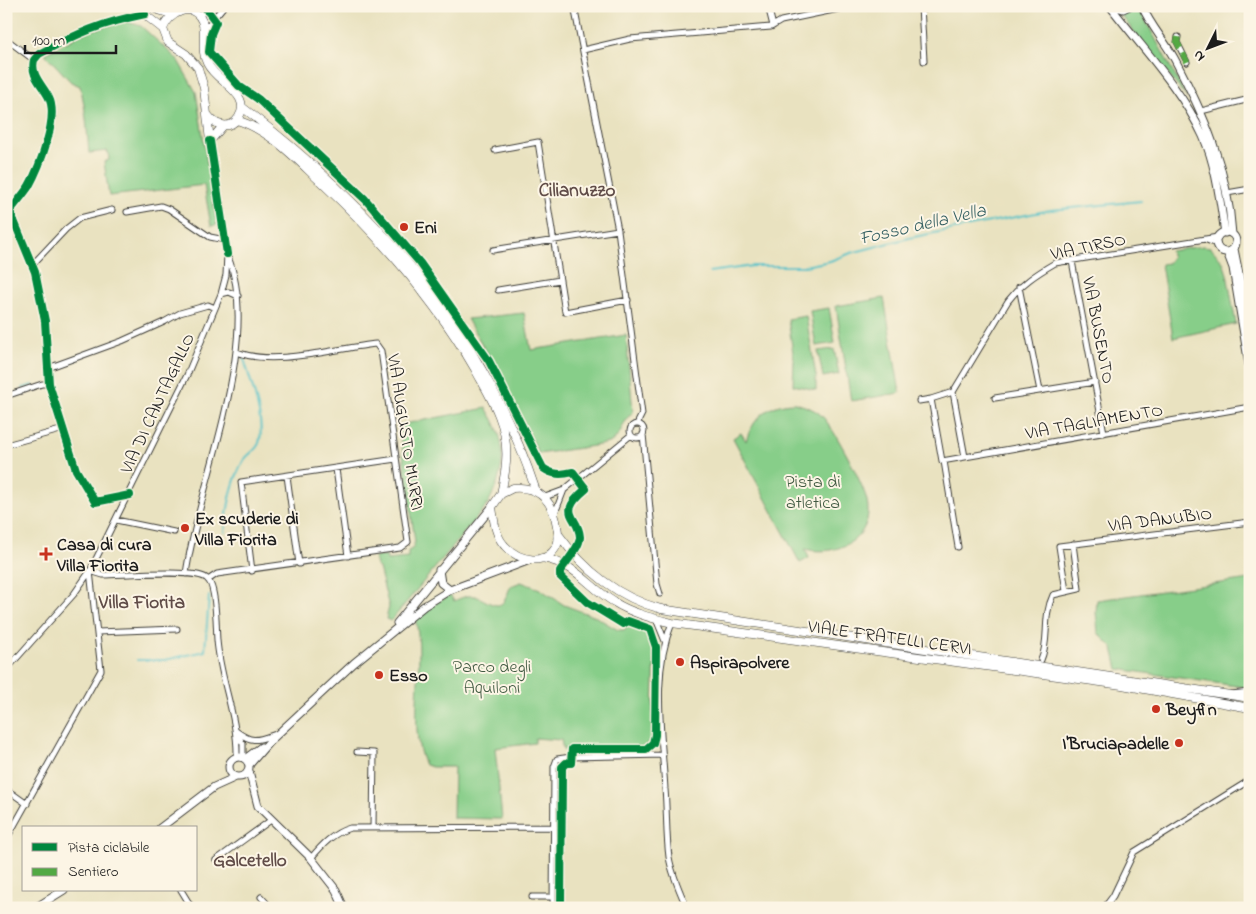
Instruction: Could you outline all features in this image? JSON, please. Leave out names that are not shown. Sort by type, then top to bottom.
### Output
[{"type":"main road","points":[[134,6],[145,10],[171,14],[189,8],[198,15],[204,31],[202,42],[207,63],[217,78],[238,96],[242,108],[274,131],[356,205],[400,252],[436,296],[494,390],[527,462],[536,491]]},
{"type":"main road","points":[[145,10],[163,29],[168,42],[186,54],[198,68],[204,88],[210,142]]},
{"type":"main road","points":[[163,29],[166,20],[171,14]]},
{"type":"main road","points":[[210,142],[223,126],[237,120],[242,108]]},
{"type":"main road","points":[[207,114],[214,122],[223,126]]},
{"type":"main road","points":[[237,120],[259,128],[286,149],[370,229],[427,295],[462,347],[500,418],[508,459],[501,494],[492,507],[494,526],[504,546],[516,555],[530,560]]},
{"type":"main road","points":[[501,494],[513,488],[536,491]]},
{"type":"main road","name":"VIALE FRATELLI CERVI","points":[[536,491],[545,498],[555,513],[559,535],[574,555],[622,595],[640,604],[661,609],[1250,698]]},
{"type":"main road","points":[[542,558],[553,551],[558,544],[559,535]]},
{"type":"main road","name":"VIALE FRATELLI CERVI","points":[[530,560],[542,558],[564,563],[616,603],[656,619],[672,623],[1107,683],[1250,708]]},
{"type":"street","points":[[198,15],[219,6]]},
{"type":"street","points":[[204,31],[224,6]]},
{"type":"street","points":[[574,6],[618,230],[628,300],[642,414],[637,424],[630,427],[633,437],[641,444],[644,457]]},
{"type":"street","points":[[768,6],[773,26]]},
{"type":"street","points":[[583,50],[630,39],[773,26],[781,21],[853,6]]},
{"type":"street","points":[[921,6],[924,61]]},
{"type":"street","points":[[1111,6],[1123,9],[1130,6]]},
{"type":"street","points":[[1111,6],[1175,88],[1204,138],[1213,167],[1221,209],[1229,234],[1236,243],[1231,250],[1250,371]]},
{"type":"street","points":[[1142,6],[1173,57],[1201,111],[1221,166],[1227,193],[1229,234]]},
{"type":"street","points":[[130,495],[95,502],[76,470],[49,384],[45,321],[32,265],[8,212],[29,186],[47,140],[52,116],[50,99],[34,74],[34,60],[39,54],[81,31],[145,10]]},
{"type":"street","points":[[1178,37],[1177,42],[1188,62]]},
{"type":"street","points":[[6,39],[34,60]]},
{"type":"street","points":[[1201,111],[1250,99]]},
{"type":"street","name":"VIA DI CANTAGALLO","points":[[6,670],[74,594],[90,571],[130,495],[187,375],[221,294],[226,275],[227,254],[210,142]]},
{"type":"street","points":[[495,150],[538,142],[565,312],[628,300]]},
{"type":"street","points":[[1227,193],[1250,189]]},
{"type":"street","points":[[127,212],[161,206],[169,209],[210,237],[225,240]]},
{"type":"street","points":[[32,265],[66,229],[80,218],[112,210]]},
{"type":"street","points":[[493,250],[618,230]]},
{"type":"street","points":[[1229,234],[1217,240],[1222,251],[1231,250]]},
{"type":"street","name":"VIA TIRSO","points":[[953,392],[1008,301],[1019,287],[1034,275],[1055,264],[1202,238],[1217,240]]},
{"type":"street","points":[[1231,250],[1250,330]]},
{"type":"street","points":[[186,574],[237,352],[238,296],[234,271],[227,254]]},
{"type":"street","name":"VIA BUSENTO","points":[[1072,261],[1104,433]]},
{"type":"street","points":[[498,290],[560,280]]},
{"type":"street","points":[[1019,287],[1040,391]]},
{"type":"street","points":[[221,294],[229,292],[238,296]]},
{"type":"street","points":[[48,368],[122,341],[180,313],[208,305],[215,308]]},
{"type":"street","name":"VIA AUGUSTO MURRI","points":[[237,352],[256,358],[274,357],[376,344],[381,351],[408,535],[407,544],[400,548],[348,556]]},
{"type":"street","points":[[995,398],[1095,382]]},
{"type":"street","points":[[6,396],[42,384],[49,384]]},
{"type":"street","points":[[919,401],[953,392],[965,456]]},
{"type":"street","points":[[931,399],[958,547]]},
{"type":"street","name":"VIA TAGLIAMENTO","points":[[943,461],[1250,408]]},
{"type":"street","points":[[637,424],[643,428],[644,457],[657,584],[660,594]]},
{"type":"street","points":[[6,445],[64,429]]},
{"type":"street","points":[[545,498],[564,490],[633,437],[643,434]]},
{"type":"street","points":[[252,570],[241,482],[396,459]]},
{"type":"street","points":[[208,580],[217,574],[348,556],[336,469]]},
{"type":"street","points":[[287,476],[299,564]]},
{"type":"street","points":[[555,513],[564,490]]},
{"type":"street","points":[[389,633],[492,507]]},
{"type":"street","points":[[116,520],[174,532]]},
{"type":"street","name":"VIA DANUBIO","points":[[1073,544],[1250,522]]},
{"type":"street","points":[[1041,660],[1044,653],[1046,616],[1053,595],[1079,589],[1073,544],[1059,546],[1066,591]]},
{"type":"street","points":[[163,826],[214,788],[238,777],[245,762],[389,633],[424,606],[450,590],[530,560]]},
{"type":"street","points":[[439,570],[441,583],[450,590]]},
{"type":"street","points":[[6,840],[101,670],[90,571],[103,575],[186,574],[204,576],[208,580],[214,598],[218,656],[236,731],[243,744],[245,762],[258,806],[311,858],[336,890],[344,908]]},
{"type":"street","points":[[656,619],[665,640]]},
{"type":"street","points":[[672,623],[665,640],[660,697],[663,755],[669,858],[677,886],[687,908]]},
{"type":"street","points":[[97,632],[177,629]]},
{"type":"street","points":[[1230,695],[1250,693]]},
{"type":"street","points":[[236,731],[246,739],[256,741],[277,733]]},
{"type":"street","points":[[357,752],[374,753],[373,828]]},
{"type":"street","points":[[553,908],[554,767],[556,759],[663,755]]},
{"type":"street","points":[[214,788],[229,769],[232,760],[245,762]]},
{"type":"street","points":[[229,769],[254,794]]},
{"type":"street","points":[[1104,908],[1113,896],[1134,852],[1250,780]]},
{"type":"street","points":[[6,788],[27,804]]},
{"type":"street","points":[[216,860],[271,820]]},
{"type":"street","points":[[311,858],[340,831],[350,828],[554,827]]},
{"type":"street","points":[[35,908],[61,892]]},
{"type":"street","points":[[182,892],[192,908]]},
{"type":"street","points":[[261,897],[271,908]]},
{"type":"street","points":[[532,897],[553,897]]},
{"type":"green space","points":[[1134,6],[1138,6],[1187,98],[1119,13],[1129,11]]},
{"type":"green space","points":[[124,21],[141,26],[177,59],[196,92],[217,225],[211,226],[204,185],[109,196],[104,162],[109,160],[108,151],[89,153],[85,111],[80,86],[71,82],[46,53],[86,32]]},
{"type":"green space","points":[[1203,246],[1210,247],[1223,262],[1236,324],[1173,338],[1161,264],[1168,263],[1172,257],[1170,251]]},
{"type":"green space","points":[[884,298],[900,393],[851,401],[836,306]]},
{"type":"green space","points":[[829,308],[835,343],[816,346],[810,311]]},
{"type":"green space","points":[[524,313],[531,350],[626,335],[633,412],[618,435],[611,442],[539,454],[497,370],[467,319]]},
{"type":"green space","points":[[806,316],[816,376],[816,390],[793,385],[794,360],[788,319]]},
{"type":"green space","points":[[834,349],[839,374],[823,377],[818,351]]},
{"type":"green space","name":"Pista di atletica","points":[[795,403],[810,408],[822,416],[834,432],[865,493],[868,514],[865,526],[851,542],[829,550],[805,549],[809,558],[800,563],[733,438],[741,433],[746,441],[753,425],[764,413],[778,406]]},
{"type":"green space","points":[[486,408],[499,432],[502,456],[498,480],[487,505],[391,621],[386,619],[389,607],[379,568],[376,566],[374,557],[386,556],[387,560],[408,558],[408,551],[412,549],[415,542],[399,425]]},
{"type":"green space","points":[[1250,579],[1250,688],[1118,669],[1113,648],[1098,633],[1097,600]]},
{"type":"green space","name":"Parco degli Aquiloni","points":[[521,582],[540,589],[564,605],[596,617],[618,630],[624,630],[630,623],[652,634],[655,650],[652,739],[645,747],[571,746],[570,750],[563,750],[561,740],[535,738],[535,743],[495,748],[502,819],[453,818],[454,767],[432,767],[425,765],[420,749],[417,732],[419,654],[415,618],[425,609],[450,595],[454,601],[471,596],[478,597],[494,605],[501,604],[511,586]]},
{"type":"waterway","name":"Fosso della Vella","points":[[709,272],[753,266],[805,266],[830,261],[851,253],[909,238],[1051,210],[1141,201]]},
{"type":"waterway","name":"Fosso della Vella","points":[[225,532],[236,476],[244,460],[258,446],[261,434],[259,413],[244,359]]},
{"type":"waterway","points":[[23,388],[33,385]]},
{"type":"waterway","name":"Fosso della Vella","points":[[137,660],[165,660],[205,651],[209,596]]},
{"type":"marked path","points":[[1178,37],[1177,42],[1187,62]]},
{"type":"cycle path","points":[[204,6],[216,22],[211,34],[209,52],[239,86],[258,99],[365,199],[420,263],[489,361],[543,468],[557,474],[573,472],[586,489],[572,504],[570,510],[580,537],[575,550],[560,571],[560,576],[587,602],[623,624],[628,621],[650,629],[656,647],[655,735],[653,743],[646,749],[572,749],[571,763],[566,763],[562,767],[561,908]]},
{"type":"cycle path","points":[[130,495],[95,502],[76,470],[49,384],[45,321],[35,272],[10,211],[33,178],[42,156],[52,118],[49,98],[35,76],[34,60],[39,54],[78,34],[115,21],[145,14]]},
{"type":"cycle path","points":[[210,141],[227,254]]},
{"type":"place","name":"Eni","points":[[404,227]]},
{"type":"place","name":"Ex scuderie di Villa Fiorita","points":[[185,528]]},
{"type":"place","name":"Casa di cura Villa Fiorita","points":[[46,554]]},
{"type":"place","name":"Aspirapolvere","points":[[680,662]]},
{"type":"place","name":"Esso","points":[[379,675]]},
{"type":"place","name":"Beyfin","points":[[1156,709]]},
{"type":"place","name":"I'Bruciapadelle","points":[[1179,743]]},
{"type":"district","name":"Cilianuzzo","points":[[577,189]]},
{"type":"district","name":"Villa Fiorita","points":[[142,601]]},
{"type":"district","name":"Galcetello","points":[[250,859]]}]
